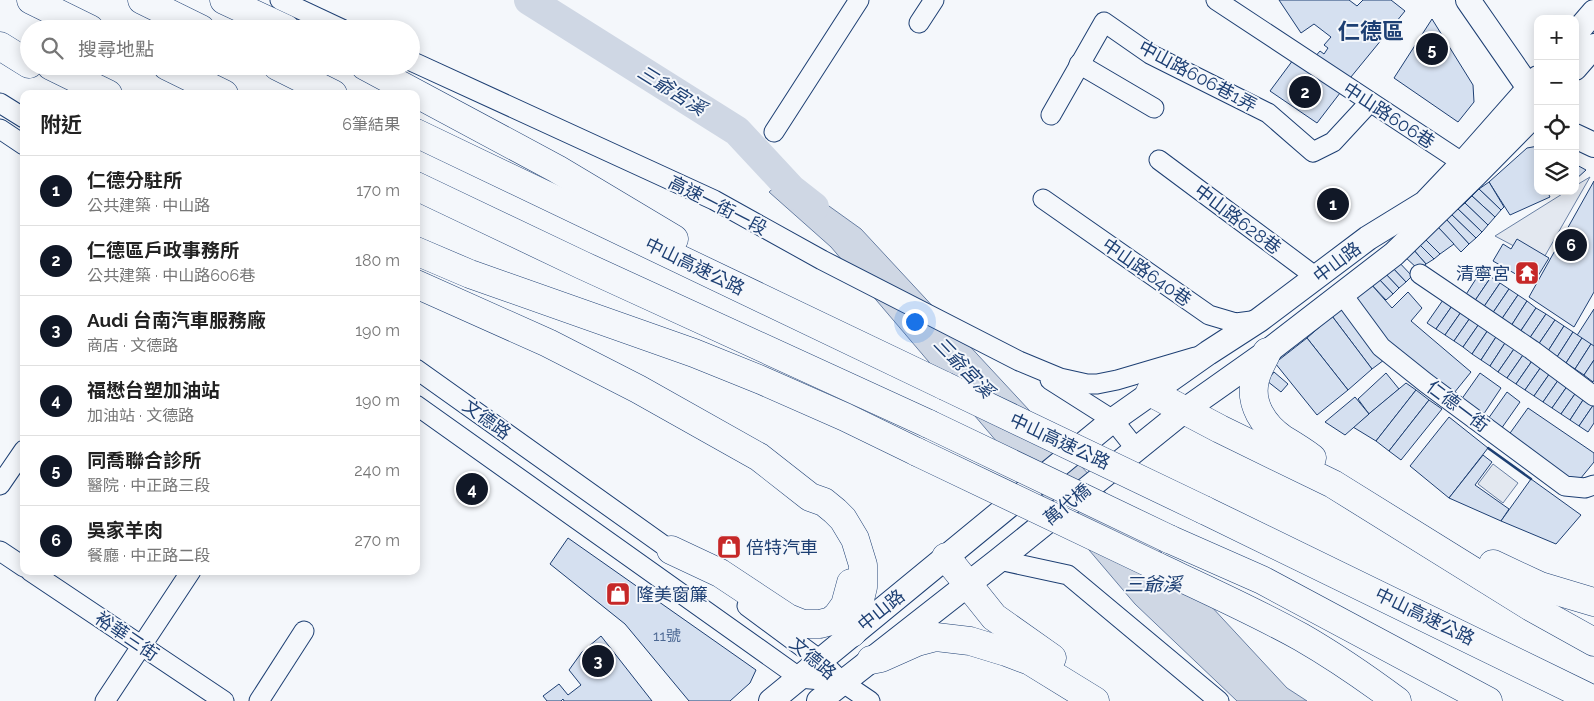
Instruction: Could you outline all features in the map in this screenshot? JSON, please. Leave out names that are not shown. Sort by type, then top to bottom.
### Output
[{"type":"highway","points":[[31,0],[72,20]]},
{"type":"highway","points":[[142,0],[182,20]]},
{"type":"highway","points":[[224,0],[267,20]]},
{"type":"highway","points":[[0,42],[20,52]]},
{"type":"highway","points":[[0,46],[20,58]]},
{"type":"highway","points":[[46,75],[71,90]]},
{"type":"highway","points":[[69,75],[100,90]]},
{"type":"highway","points":[[185,75],[216,90]]},
{"type":"highway","points":[[294,75],[325,90]]},
{"type":"highway","points":[[382,75],[410,90]]},
{"type":"highway","points":[[420,95],[557,168],[830,332]]},
{"type":"highway","name":"中山高速公路","points":[[420,135],[1277,544],[1594,700]]},
{"type":"highway","points":[[420,188],[582,265],[929,424],[1169,539],[1262,580],[1488,701]]},
{"type":"highway","points":[[420,253],[470,274],[686,350],[762,380],[845,417],[1248,609],[1330,655],[1396,701]]},
{"type":"highway","points":[[420,286],[548,343],[638,390],[759,458],[810,497],[824,502],[843,519],[855,539],[862,556],[864,570],[863,586],[852,633]]},
{"type":"highway","points":[[1267,352],[1254,384],[1254,395],[1258,412],[1272,431],[1311,457],[1334,484]]},
{"type":"highway","points":[[1150,392],[1220,429],[1334,484],[1531,607],[1594,642]]},
{"type":"highway","points":[[670,550],[720,573],[797,622],[811,625],[831,621],[842,612],[850,590],[849,558],[841,534],[834,524],[817,510],[810,497]]},
{"type":"highway","points":[[1389,518],[1450,542],[1526,581],[1594,602]]},
{"type":"highway","points":[[946,557],[994,617],[1113,701]]},
{"type":"highway","points":[[871,660],[882,658],[917,642],[936,637],[970,641],[1014,654],[1030,661],[1095,701]]},
{"type":"main road","points":[[1468,0],[1534,87]]},
{"type":"main road","points":[[1579,29],[1594,12]]},
{"type":"main road","points":[[1579,63],[1594,46]]},
{"type":"main road","name":"中山路","points":[[1113,420],[1150,392],[1259,320],[1368,238],[1425,203],[1534,89]]},
{"type":"main road","name":"中山路","points":[[1130,454],[1185,410],[1267,352],[1394,254],[1534,115]]},
{"type":"main road","points":[[1579,121],[1594,127]]},
{"type":"main road","points":[[1579,138],[1594,144]]},
{"type":"main road","name":"萬代橋","points":[[992,520],[1113,420]]},
{"type":"main road","name":"萬代橋","points":[[999,560],[1130,454]]},
{"type":"main road","name":"中山路","points":[[771,701],[992,520]]},
{"type":"main road","name":"中山路","points":[[819,701],[999,560]]},
{"type":"street","points":[[280,0],[323,20]]},
{"type":"street","points":[[774,132],[859,0]]},
{"type":"street","points":[[920,24],[934,0]]},
{"type":"street","name":"中山路606巷","points":[[1216,0],[1463,163]]},
{"type":"street","name":"中山路606巷1弄","points":[[1050,115],[1104,22],[1150,54],[1268,113],[1313,152],[1334,142],[1370,102]]},
{"type":"street","points":[[1079,64],[1154,108]]},
{"type":"street","name":"高速一街一段","points":[[420,65],[714,200],[822,260],[1019,361],[1060,378],[1087,384],[1097,384],[1208,353]]},
{"type":"street","points":[[0,103],[20,116]]},
{"type":"street","points":[[0,129],[20,142]]},
{"type":"street","name":"中山路628巷","points":[[1159,160],[1316,277]]},
{"type":"street","name":"中山路640巷","points":[[1043,199],[1210,315],[1236,322],[1259,320]]},
{"type":"street","points":[[1420,274],[1532,350],[1594,396]]},
{"type":"street","name":"仁德一街","points":[[1342,294],[1380,347],[1426,383],[1566,486],[1585,488],[1594,485]]},
{"type":"street","name":"高速一街一段","points":[[1019,361],[1113,420],[1130,454]]},
{"type":"street","name":"文德路","points":[[420,372],[670,550],[820,660],[842,682]]},
{"type":"street","name":"文德路","points":[[420,408],[800,678],[842,682]]},
{"type":"street","points":[[0,485],[20,456]]},
{"type":"street","points":[[0,551],[20,564]]},
{"type":"street","points":[[999,560],[1068,575],[1219,701]]},
{"type":"street","name":"裕華三街","points":[[36,575],[224,701]]},
{"type":"street","points":[[105,701],[188,575]]},
{"type":"street","points":[[259,701],[304,631]]},
{"type":"street","points":[[842,682],[870,701]]},
{"type":"shaded area","points":[[1590,177],[1542,261],[1495,236],[1561,195],[1579,195],[1579,184]]},
{"type":"shaded area","points":[[1493,464],[1518,483],[1503,503],[1478,484]]},
{"type":"water","name":"三爺溪","points":[[787,176],[861,229],[1287,688],[1307,701],[1237,701],[1135,604],[831,247],[769,192]]},
{"type":"building","points":[[1279,0],[1349,0],[1357,6],[1363,0],[1391,0],[1405,11],[1346,83],[1314,58],[1320,51],[1324,54],[1328,48],[1324,45],[1331,37],[1314,24],[1301,33]]},
{"type":"building","points":[[1432,19],[1473,85],[1474,102],[1458,122],[1394,78]]},
{"type":"building","points":[[1293,60],[1340,93],[1317,123],[1270,91]]},
{"type":"building","points":[[1534,147],[1534,195],[1549,195],[1550,197],[1510,215],[1489,182],[1527,148]]},
{"type":"building","points":[[1579,166],[1586,170],[1579,176]]},
{"type":"building","points":[[1594,181],[1594,292],[1574,327],[1529,297]]},
{"type":"building","points":[[1489,182],[1504,207],[1501,210],[1479,189]]},
{"type":"building","points":[[1479,189],[1501,210],[1495,217],[1472,196]]},
{"type":"building","points":[[1472,196],[1495,217],[1488,225],[1465,203]]},
{"type":"building","points":[[1465,203],[1488,225],[1482,232],[1458,209]]},
{"type":"building","points":[[1458,209],[1482,232],[1476,238],[1451,214]]},
{"type":"building","points":[[1451,214],[1476,238],[1469,244],[1446,219]]},
{"type":"building","points":[[1446,219],[1469,244],[1461,252],[1437,226]]},
{"type":"building","points":[[1437,226],[1454,244],[1440,254],[1424,238]]},
{"type":"building","points":[[1424,238],[1440,254],[1434,259],[1418,243]]},
{"type":"building","name":"清寧宮","points":[[1517,239],[1549,258],[1533,284],[1493,261],[1503,244],[1511,249]]},
{"type":"building","points":[[1418,243],[1434,259],[1426,264],[1412,248]]},
{"type":"building","points":[[1412,248],[1426,264],[1419,270],[1404,256]]},
{"type":"building","points":[[1396,259],[1412,276],[1406,282],[1390,265]]},
{"type":"building","points":[[1390,265],[1406,282],[1399,288],[1383,271]]},
{"type":"building","points":[[1383,271],[1399,288],[1393,294],[1377,277]]},
{"type":"building","points":[[1481,271],[1491,277],[1474,302],[1465,296]]},
{"type":"building","points":[[1377,277],[1393,294],[1386,300],[1370,283]]},
{"type":"building","points":[[1491,277],[1500,283],[1483,308],[1474,302]]},
{"type":"building","points":[[1370,283],[1392,308],[1408,292],[1422,308],[1411,321],[1471,372],[1454,393],[1385,340],[1352,301]]},
{"type":"building","points":[[1500,283],[1509,289],[1492,314],[1483,308]]},
{"type":"building","points":[[1509,289],[1518,295],[1501,320],[1492,314]]},
{"type":"building","points":[[1518,295],[1527,301],[1511,326],[1501,320]]},
{"type":"building","points":[[1443,300],[1452,306],[1436,329],[1427,323]]},
{"type":"building","points":[[1527,301],[1536,308],[1520,332],[1511,326]]},
{"type":"building","points":[[1452,306],[1461,312],[1445,335],[1436,329]]},
{"type":"building","points":[[1536,308],[1546,314],[1529,339],[1520,332]]},
{"type":"building","points":[[1341,309],[1384,360],[1372,369],[1332,316]]},
{"type":"building","points":[[1594,309],[1594,349],[1576,337]]},
{"type":"building","points":[[1461,312],[1470,318],[1454,341],[1445,335]]},
{"type":"building","points":[[1546,314],[1555,320],[1538,345],[1529,339]]},
{"type":"building","points":[[1332,316],[1372,369],[1348,390],[1307,338]]},
{"type":"building","points":[[1470,318],[1479,324],[1463,347],[1454,341]]},
{"type":"building","points":[[1555,320],[1564,326],[1548,351],[1538,345]]},
{"type":"building","points":[[1479,324],[1488,330],[1472,354],[1463,347]]},
{"type":"building","points":[[1564,326],[1573,332],[1557,357],[1548,351]]},
{"type":"building","points":[[1488,330],[1496,337],[1481,360],[1472,354]]},
{"type":"building","points":[[1573,332],[1582,338],[1566,363],[1557,357]]},
{"type":"building","points":[[1496,337],[1505,343],[1490,366],[1481,360]]},
{"type":"building","points":[[1307,338],[1348,390],[1317,415],[1275,363]]},
{"type":"building","points":[[1582,338],[1591,344],[1575,369],[1566,363]]},
{"type":"building","points":[[1505,343],[1514,349],[1498,372],[1490,366]]},
{"type":"building","points":[[1591,344],[1594,346],[1594,360],[1584,375],[1575,369]]},
{"type":"building","points":[[1514,349],[1523,355],[1507,378],[1498,372]]},
{"type":"building","points":[[1523,355],[1532,361],[1516,384],[1507,378]]},
{"type":"building","points":[[1594,360],[1594,380],[1593,382],[1584,375]]},
{"type":"building","points":[[1532,361],[1541,367],[1525,390],[1516,384]]},
{"type":"building","points":[[1541,367],[1550,373],[1534,396],[1525,390]]},
{"type":"building","points":[[1274,372],[1288,384],[1281,392],[1267,381]]},
{"type":"building","points":[[1386,373],[1399,389],[1369,414],[1358,399]]},
{"type":"building","points":[[1480,373],[1501,388],[1483,415],[1461,400]]},
{"type":"building","points":[[1550,373],[1559,379],[1543,402],[1534,396]]},
{"type":"building","points":[[1559,379],[1568,385],[1552,408],[1543,402]]},
{"type":"building","points":[[1406,383],[1416,390],[1376,441],[1353,427]]},
{"type":"building","points":[[1568,385],[1577,391],[1561,414],[1552,408]]},
{"type":"building","points":[[1416,390],[1429,400],[1389,451],[1376,441]]},
{"type":"building","points":[[1577,391],[1585,397],[1570,420],[1561,414]]},
{"type":"building","points":[[1507,392],[1520,402],[1501,429],[1488,419]]},
{"type":"building","points":[[1355,397],[1369,414],[1345,435],[1325,422]]},
{"type":"building","points":[[1585,397],[1594,404],[1579,426],[1570,420]]},
{"type":"building","points":[[1429,400],[1442,409],[1401,460],[1389,451]]},
{"type":"building","points":[[1594,404],[1594,423],[1588,432],[1579,426]]},
{"type":"building","points":[[1528,408],[1594,453],[1594,462],[1576,484],[1508,436]]},
{"type":"building","points":[[1449,417],[1488,448],[1449,498],[1410,466]]},
{"type":"building","points":[[1483,455],[1492,462],[1475,485],[1509,509],[1501,521],[1449,498]]},
{"type":"building","points":[[1531,479],[1581,515],[1556,544],[1501,521]]},
{"type":"building","name":"隆美窗簾","points":[[568,538],[756,670],[750,683],[730,701],[689,701],[625,624],[550,564]]},
{"type":"building","points":[[601,636],[652,701],[564,701],[563,699],[561,701],[547,701],[543,696],[559,684],[568,695],[581,685],[569,670],[582,652]]},
{"type":"waterway","name":"三爺宮溪","points":[[529,0],[737,131],[791,189],[814,207]]},
{"type":"wall","points":[[1488,448],[1531,479]]},
{"type":"place","name":"同喬聯合診所","points":[[1432,49]]},
{"type":"place","name":"仁德區戶政事務所","points":[[1305,92]]},
{"type":"place","name":"仁德分駐所","points":[[1333,204]]},
{"type":"place","name":"吳家羊肉","points":[[1571,245]]},
{"type":"place","name":"清寧宮","points":[[1527,273]]},
{"type":"place","name":"福懋台塑加油站","points":[[472,489]]},
{"type":"place","name":"倍特汽車","points":[[729,547]]},
{"type":"place","name":"隆美窗簾","points":[[618,594]]},
{"type":"place","name":"Audi 台南汽車服務廠","points":[[598,661]]},
{"type":"district","name":"仁德區","points":[[1371,31]]}]
